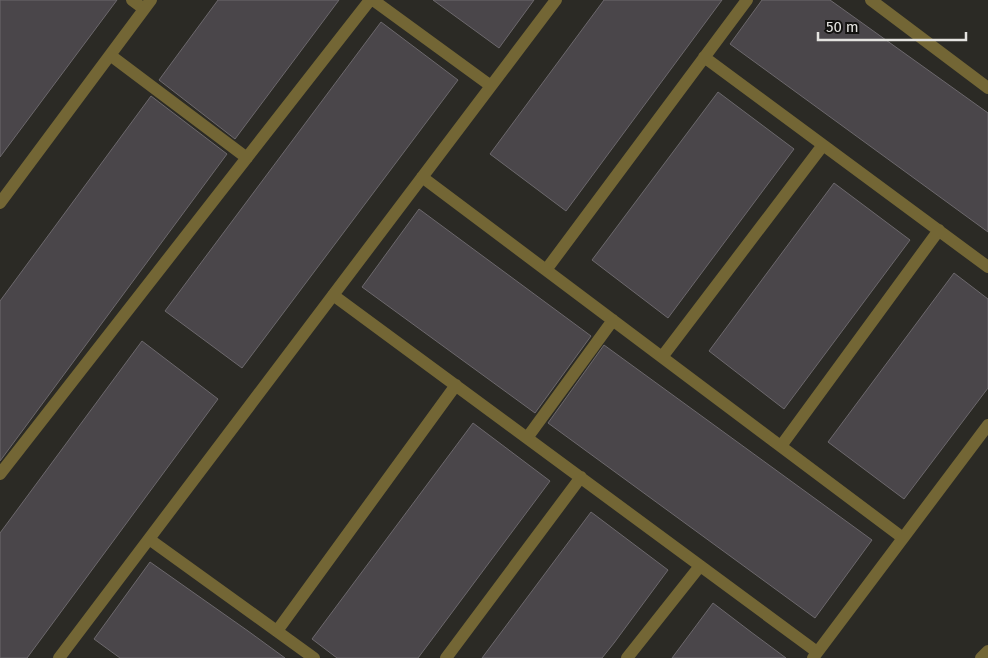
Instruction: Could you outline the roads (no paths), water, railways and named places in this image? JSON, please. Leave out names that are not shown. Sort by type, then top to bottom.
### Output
[{"type":"street","points":[[0,203],[147,5],[132,0]]},
{"type":"street","points":[[0,474],[372,0],[491,86]]},
{"type":"street","points":[[65,656],[149,539],[556,0]]},
{"type":"street","points":[[546,270],[747,0]]},
{"type":"street","points":[[871,0],[988,88]]},
{"type":"street","points":[[110,55],[247,158]]},
{"type":"street","points":[[704,57],[988,267]]},
{"type":"street","points":[[662,356],[823,145]]},
{"type":"street","points":[[422,177],[903,538]]},
{"type":"street","points":[[781,446],[939,230]]},
{"type":"street","points":[[334,295],[700,566],[815,655],[988,425]]},
{"type":"street","points":[[527,438],[613,320]]},
{"type":"street","points":[[277,631],[456,385]]},
{"type":"street","points":[[446,658],[580,477]]},
{"type":"street","points":[[149,539],[314,658]]},
{"type":"street","points":[[627,658],[700,566]]},
{"type":"street","points":[[981,658],[988,651]]}]
